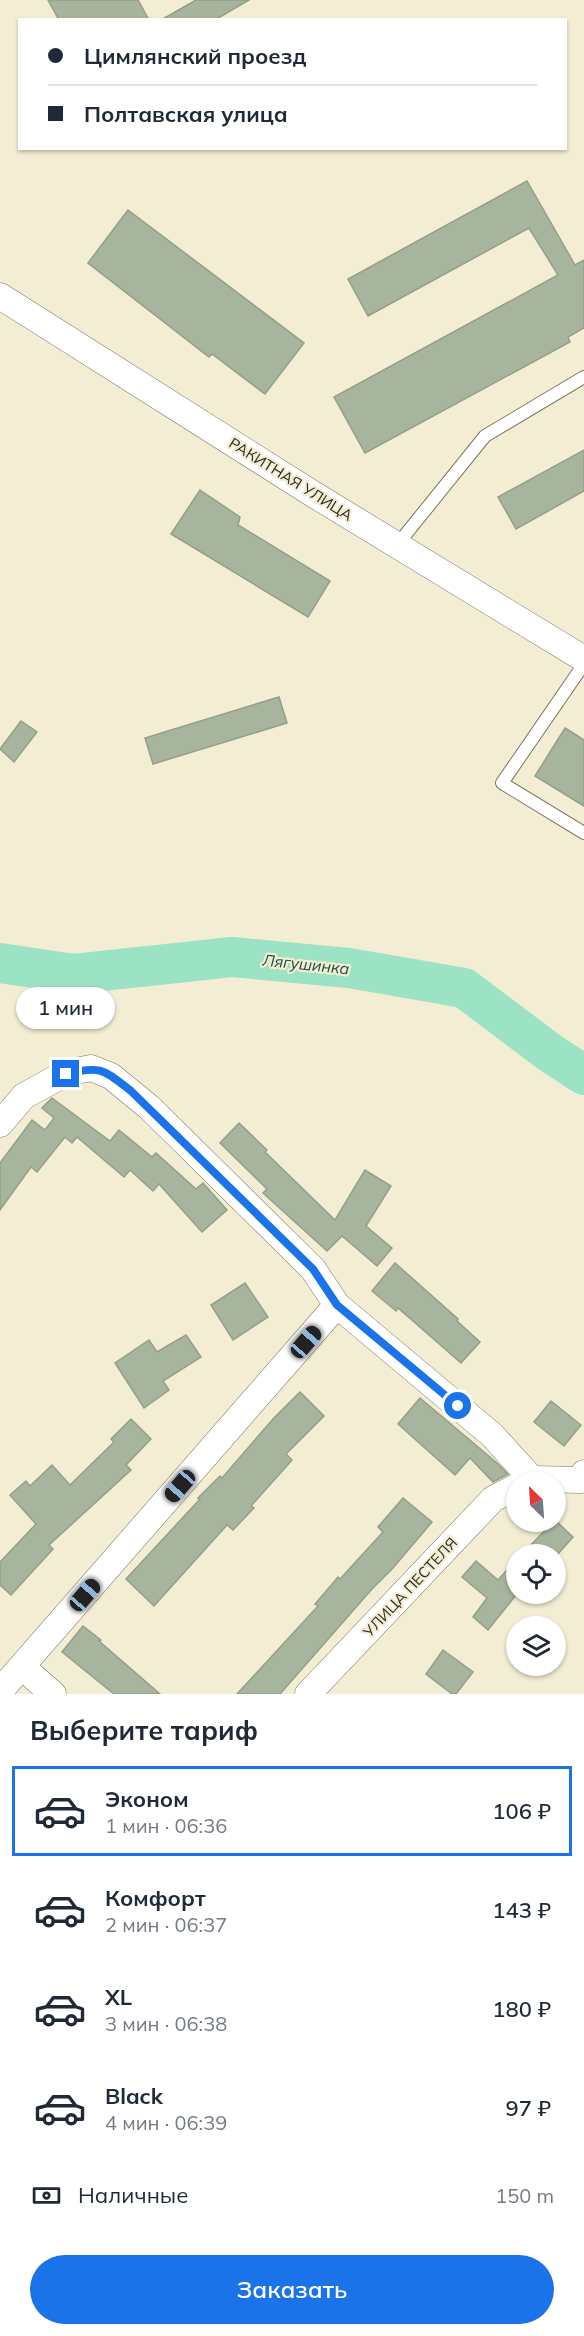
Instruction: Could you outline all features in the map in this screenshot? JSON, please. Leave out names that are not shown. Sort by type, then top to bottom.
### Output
[{"type":"street","name":"РАКИТНАЯ УЛИЦА","points":[[0,296],[397,545],[584,659]]},
{"type":"street","points":[[0,1124],[24,1096],[66,1074],[91,1068],[111,1076],[150,1108],[313,1269],[337,1305],[492,1435],[517,1472]]},
{"type":"street","points":[[0,1691],[337,1305]]},
{"type":"street","points":[[566,1480],[582,1479]]},
{"type":"street","name":"УЛИЦА ПЕСТЕЛЯ","points":[[308,1694],[493,1499],[506,1492]]},
{"type":"street","points":[[22,1667],[53,1694]]},
{"type":"lane","points":[[397,545],[485,436],[584,377]]},
{"type":"lane","points":[[584,664],[502,783],[584,833]]},
{"type":"building","points":[[48,0],[138,0],[148,18],[58,18]]},
{"type":"building","points":[[196,0],[249,0],[218,18],[164,18]]},
{"type":"building","points":[[527,181],[575,265],[584,260],[584,328],[568,337],[570,342],[365,453],[334,397],[558,275],[529,228],[368,316],[348,279]]},
{"type":"building","points":[[128,210],[304,343],[265,394],[212,354],[209,357],[88,263]]},
{"type":"building","points":[[584,450],[584,491],[516,529],[498,497]]},
{"type":"building","points":[[200,490],[240,517],[238,525],[330,581],[308,617],[171,534]]},
{"type":"building","points":[[279,697],[287,723],[153,764],[145,738]]},
{"type":"building","points":[[21,721],[37,732],[14,762],[0,749]]},
{"type":"building","points":[[565,728],[584,740],[584,806],[535,776]]},
{"type":"building","points":[[52,1098],[110,1141],[119,1130],[152,1157],[156,1153],[196,1189],[203,1183],[227,1210],[202,1232],[159,1184],[153,1191],[130,1170],[124,1177],[77,1137],[72,1143],[65,1137],[37,1172],[31,1167],[0,1210],[0,1163],[32,1120],[45,1130],[54,1118],[42,1108]]},
{"type":"building","points":[[239,1123],[267,1150],[265,1152],[335,1220],[365,1170],[391,1186],[366,1226],[392,1248],[377,1266],[342,1236],[327,1251],[263,1193],[267,1189],[220,1143]]},
{"type":"building","points":[[395,1263],[458,1319],[457,1321],[480,1342],[461,1363],[398,1308],[396,1311],[372,1291]]},
{"type":"building","points":[[245,1283],[268,1317],[233,1340],[211,1305]]},
{"type":"building","points":[[186,1335],[201,1357],[163,1381],[169,1390],[144,1408],[115,1363],[149,1340],[157,1352]]},
{"type":"building","points":[[300,1392],[324,1416],[286,1454],[292,1460],[251,1506],[254,1508],[233,1530],[227,1525],[154,1606],[126,1579],[200,1499],[198,1498],[220,1476],[222,1478],[273,1419]]},
{"type":"building","points":[[420,1398],[497,1463],[506,1472],[506,1475],[493,1482],[470,1458],[455,1475],[398,1424]]},
{"type":"building","points":[[551,1401],[581,1425],[564,1446],[534,1422]]},
{"type":"building","points":[[131,1419],[151,1439],[126,1465],[131,1470],[49,1545],[53,1549],[11,1595],[0,1585],[0,1562],[36,1524],[10,1495],[26,1481],[30,1486],[52,1465],[70,1485],[114,1442],[111,1439]]},
{"type":"building","points":[[403,1498],[432,1522],[280,1694],[237,1694],[318,1606],[315,1604],[338,1577],[340,1579],[383,1532],[378,1527]]},
{"type":"building","points":[[566,1530],[573,1537],[566,1545],[532,1544],[543,1532]]},
{"type":"building","points":[[476,1561],[498,1580],[506,1571],[506,1604],[509,1604],[488,1630],[473,1617],[487,1598],[462,1577]]},
{"type":"building","points":[[83,1626],[160,1694],[114,1694],[62,1652]]},
{"type":"building","points":[[443,1650],[473,1672],[456,1694],[452,1694],[426,1674]]},
{"type":"waterway","name":"Лягушинка","points":[[0,963],[74,974],[232,957],[349,968],[464,988],[549,1052],[584,1075]]},
{"type":"route","points":[[66,1074],[91,1068],[111,1076],[131,1091],[313,1269],[337,1305],[458,1406]]}]
